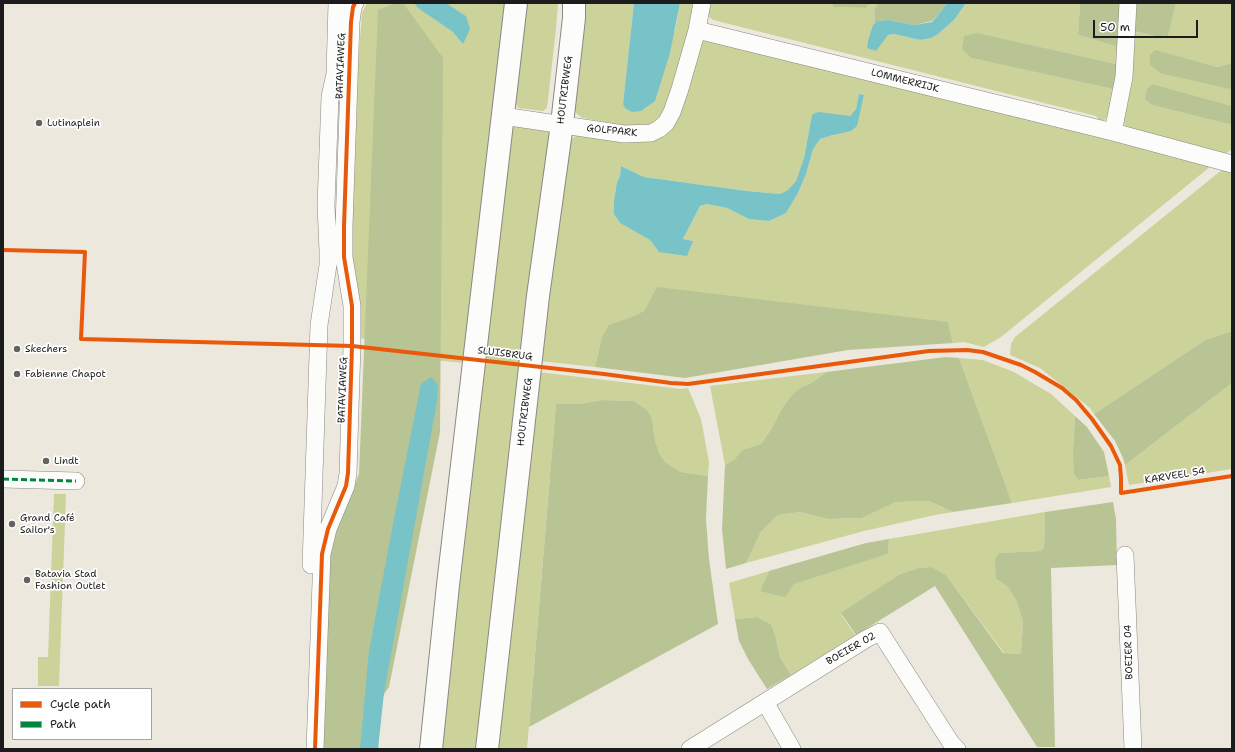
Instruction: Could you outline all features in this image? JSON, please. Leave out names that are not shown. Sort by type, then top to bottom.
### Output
[{"type":"main road","points":[[431,749],[448,585],[516,3]]},
{"type":"main road","name":"HOUTRIBWEG","points":[[486,749],[538,296],[562,124],[574,18],[574,3]]},
{"type":"street","name":"BATAVIAWEG","points":[[328,3],[324,73],[330,97]]},
{"type":"street","name":"BATAVIAWEG","points":[[304,749],[319,325],[328,265],[326,205],[330,97],[335,74],[337,3]]},
{"type":"street","name":"BATAVIAWEG","points":[[315,749],[322,554],[324,541],[346,486],[348,473],[352,306],[344,257],[344,226],[351,22],[355,3]]},
{"type":"street","name":"GOLFPARK","points":[[503,116],[624,134],[651,133],[659,129],[666,123],[672,112],[680,89],[697,30],[702,3]]},
{"type":"street","points":[[1113,132],[1124,77],[1128,3]]},
{"type":"street","name":"LOMMERRIJK","points":[[697,30],[1113,132],[1232,164]]},
{"type":"street","points":[[3,479],[76,481]]},
{"type":"street","name":"BOEIER 04","points":[[1125,555],[1133,749]]},
{"type":"street","name":"BOEIER 02","points":[[690,749],[866,639],[880,632],[950,743],[957,749]]},
{"type":"street","points":[[765,702],[792,749]]},
{"type":"green space","points":[[367,3],[414,3],[453,32],[466,16],[446,3],[506,3],[464,363],[433,360],[398,343],[358,338],[350,237],[358,65],[362,13]]},
{"type":"green space","points":[[396,3],[403,3],[443,58],[440,432],[389,687],[374,709],[372,749],[318,749],[329,550],[359,474],[378,10]]},
{"type":"green space","points":[[524,3],[558,3],[547,108],[543,111],[518,108],[514,99]]},
{"type":"green space","points":[[577,3],[634,3],[623,104],[675,31],[680,3],[694,3],[689,31],[672,92],[657,122],[645,127],[634,127],[583,118],[577,114],[570,103]]},
{"type":"green space","points":[[709,3],[833,3],[833,7],[866,8],[870,3],[878,3],[874,10],[875,24],[868,39],[867,48],[883,41],[888,35],[894,34],[920,40],[931,38],[937,35],[954,20],[966,3],[1080,3],[1078,35],[1122,48],[1121,65],[978,33],[971,58],[1117,90],[1109,115],[1106,119],[1100,122],[1096,116],[713,20],[707,15]]},
{"type":"green space","points":[[833,3],[870,3],[866,8],[833,7]]},
{"type":"green space","points":[[878,3],[947,3],[932,21],[914,25],[888,20],[878,21],[875,24],[874,10]]},
{"type":"green space","points":[[1080,3],[1124,3],[1122,48],[1078,35]]},
{"type":"green space","points":[[1134,3],[1176,3],[1167,39],[1134,31]]},
{"type":"green space","points":[[1176,3],[1232,3],[1232,63],[1217,67],[1156,51],[1232,89],[1232,106],[1153,84],[1152,105],[1232,125],[1232,149],[1225,154],[1126,128],[1122,119],[1134,31],[1166,39]]},
{"type":"green space","points":[[978,33],[1121,65],[1117,90],[971,58],[962,49],[964,36]]},
{"type":"green space","points":[[711,39],[1211,166],[1001,337],[984,347],[964,342],[953,343],[948,322],[645,310],[602,337],[595,367],[539,361],[569,141],[577,135],[651,139],[701,43],[705,40]],"holes":[[[859,94],[864,95],[860,110],[833,135],[820,139],[813,148],[806,174],[798,193],[786,213],[769,221],[749,219],[727,208],[707,204],[700,206],[683,239],[693,241],[659,252],[650,240],[620,223],[614,214],[614,200],[621,166],[644,177],[780,194],[788,190],[796,181],[804,158],[812,115],[850,116],[856,109]]]},
{"type":"green space","points":[[1155,50],[1217,67],[1232,63],[1232,89],[1160,73],[1150,65],[1150,55]]},
{"type":"green space","points":[[1153,84],[1232,106],[1232,125],[1152,105],[1145,99],[1147,89]]},
{"type":"green space","points":[[510,125],[549,131],[549,139],[479,749],[440,749]]},
{"type":"green space","points":[[1223,169],[1232,171],[1232,331],[1205,340],[1094,414],[1090,408],[1040,368],[1010,355],[1011,344],[1015,337]]},
{"type":"green space","points":[[657,287],[948,322],[953,343],[848,350],[685,378],[595,367],[602,337],[609,325],[635,316],[645,310]]},
{"type":"green space","points":[[1232,331],[1232,383],[1125,465],[1115,441],[1094,414],[1205,340]]},
{"type":"green space","points":[[946,357],[959,358],[1012,503],[953,512],[929,501],[896,502],[862,518],[828,519],[800,512],[778,515],[761,532],[746,563],[726,569],[722,529],[725,465],[734,460],[742,450],[761,444],[772,428],[781,410],[793,394],[826,372]]},
{"type":"green space","points":[[959,358],[983,360],[1014,372],[1051,394],[1075,416],[1073,449],[1078,480],[1109,476],[1111,487],[1012,503]]},
{"type":"green space","points":[[538,372],[681,389],[688,388],[701,419],[709,462],[708,476],[681,472],[665,462],[659,453],[655,440],[652,418],[647,410],[634,401],[603,400],[579,404],[556,404],[527,749],[494,749]]},
{"type":"green space","points":[[826,372],[813,382],[800,388],[781,410],[772,428],[761,444],[742,450],[734,460],[725,465],[710,386]]},
{"type":"green space","points":[[1232,383],[1232,469],[1129,485],[1125,465]]},
{"type":"green space","points":[[603,400],[634,401],[647,410],[652,418],[655,440],[659,453],[665,462],[681,472],[708,476],[706,519],[709,559],[718,624],[529,727],[556,404],[579,404]]},
{"type":"green space","points":[[1075,416],[1087,427],[1104,452],[1109,476],[1078,480],[1074,473],[1073,449]]},
{"type":"green space","points":[[54,494],[66,494],[59,686],[38,686],[38,657],[48,657]]},
{"type":"green space","points":[[929,501],[953,512],[864,531],[746,563],[761,532],[778,515],[800,512],[828,519],[862,518],[896,502]]},
{"type":"green space","points":[[1113,502],[1116,519],[1117,565],[1051,568],[1055,747],[1037,747],[935,586],[856,635],[841,613],[900,574],[918,568],[932,567],[946,575],[1003,653],[1021,654],[1023,622],[1017,602],[1008,587],[996,579],[995,560],[999,553],[1040,551],[1044,548],[1045,512]]},
{"type":"green space","points":[[1045,512],[1044,548],[1040,551],[999,553],[996,579],[1008,587],[1017,602],[1023,622],[1021,654],[1004,653],[946,575],[932,567],[918,568],[900,574],[841,614],[855,635],[791,675],[780,657],[775,634],[771,624],[757,617],[735,619],[729,583],[769,571],[760,591],[793,584],[888,554],[889,539]]},
{"type":"green space","points":[[889,539],[888,554],[794,584],[785,597],[760,591],[769,571],[866,543]]},
{"type":"green space","points":[[757,617],[771,624],[775,634],[780,657],[791,675],[767,689],[748,659],[739,641],[735,619]]},
{"type":"water","points":[[414,3],[446,3],[466,16],[470,29],[463,44],[453,32],[418,8]]},
{"type":"water","points":[[634,3],[680,3],[670,53],[655,101],[641,111],[632,112],[625,108],[623,104]]},
{"type":"water","points":[[947,3],[966,3],[954,20],[937,35],[920,40],[894,34],[888,35],[876,51],[867,48],[873,25],[878,21],[888,20],[914,25],[932,22]]},
{"type":"water","points":[[859,94],[864,95],[857,126],[851,131],[820,139],[813,149],[806,174],[798,193],[786,213],[769,221],[749,219],[727,208],[707,204],[700,206],[683,239],[693,241],[687,256],[659,252],[650,240],[620,223],[614,214],[614,200],[621,166],[644,177],[780,194],[788,190],[796,181],[804,158],[812,115],[818,112],[850,116],[856,109]]},
{"type":"water","points":[[431,377],[438,385],[437,401],[384,693],[378,749],[360,749],[369,651],[394,519],[421,384]]},
{"type":"marked path","points":[[3,479],[76,481]]},
{"type":"cycle path","points":[[315,749],[322,554],[328,529],[346,486],[348,473],[352,306],[344,257],[344,226],[351,22],[355,3]]},
{"type":"cycle path","name":"SLUISBRUG","points":[[3,250],[85,252],[81,339],[352,346],[688,384],[929,351],[967,350],[983,352],[1021,365],[1035,372],[1062,388],[1076,400],[1092,419],[1111,446],[1120,465],[1121,493],[1232,476]]},
{"type":"place","name":"Lutinaplein","points":[[39,123]]},
{"type":"place","name":"Skechers","points":[[17,349]]},
{"type":"place","name":"Fabienne Chapot","points":[[17,374]]},
{"type":"place","name":"Lindt","points":[[46,461]]},
{"type":"place","name":"Grand Café Sailor's","points":[[12,524]]},
{"type":"place","name":"Batavia Stad Fashion Outlet","points":[[27,580]]}]
